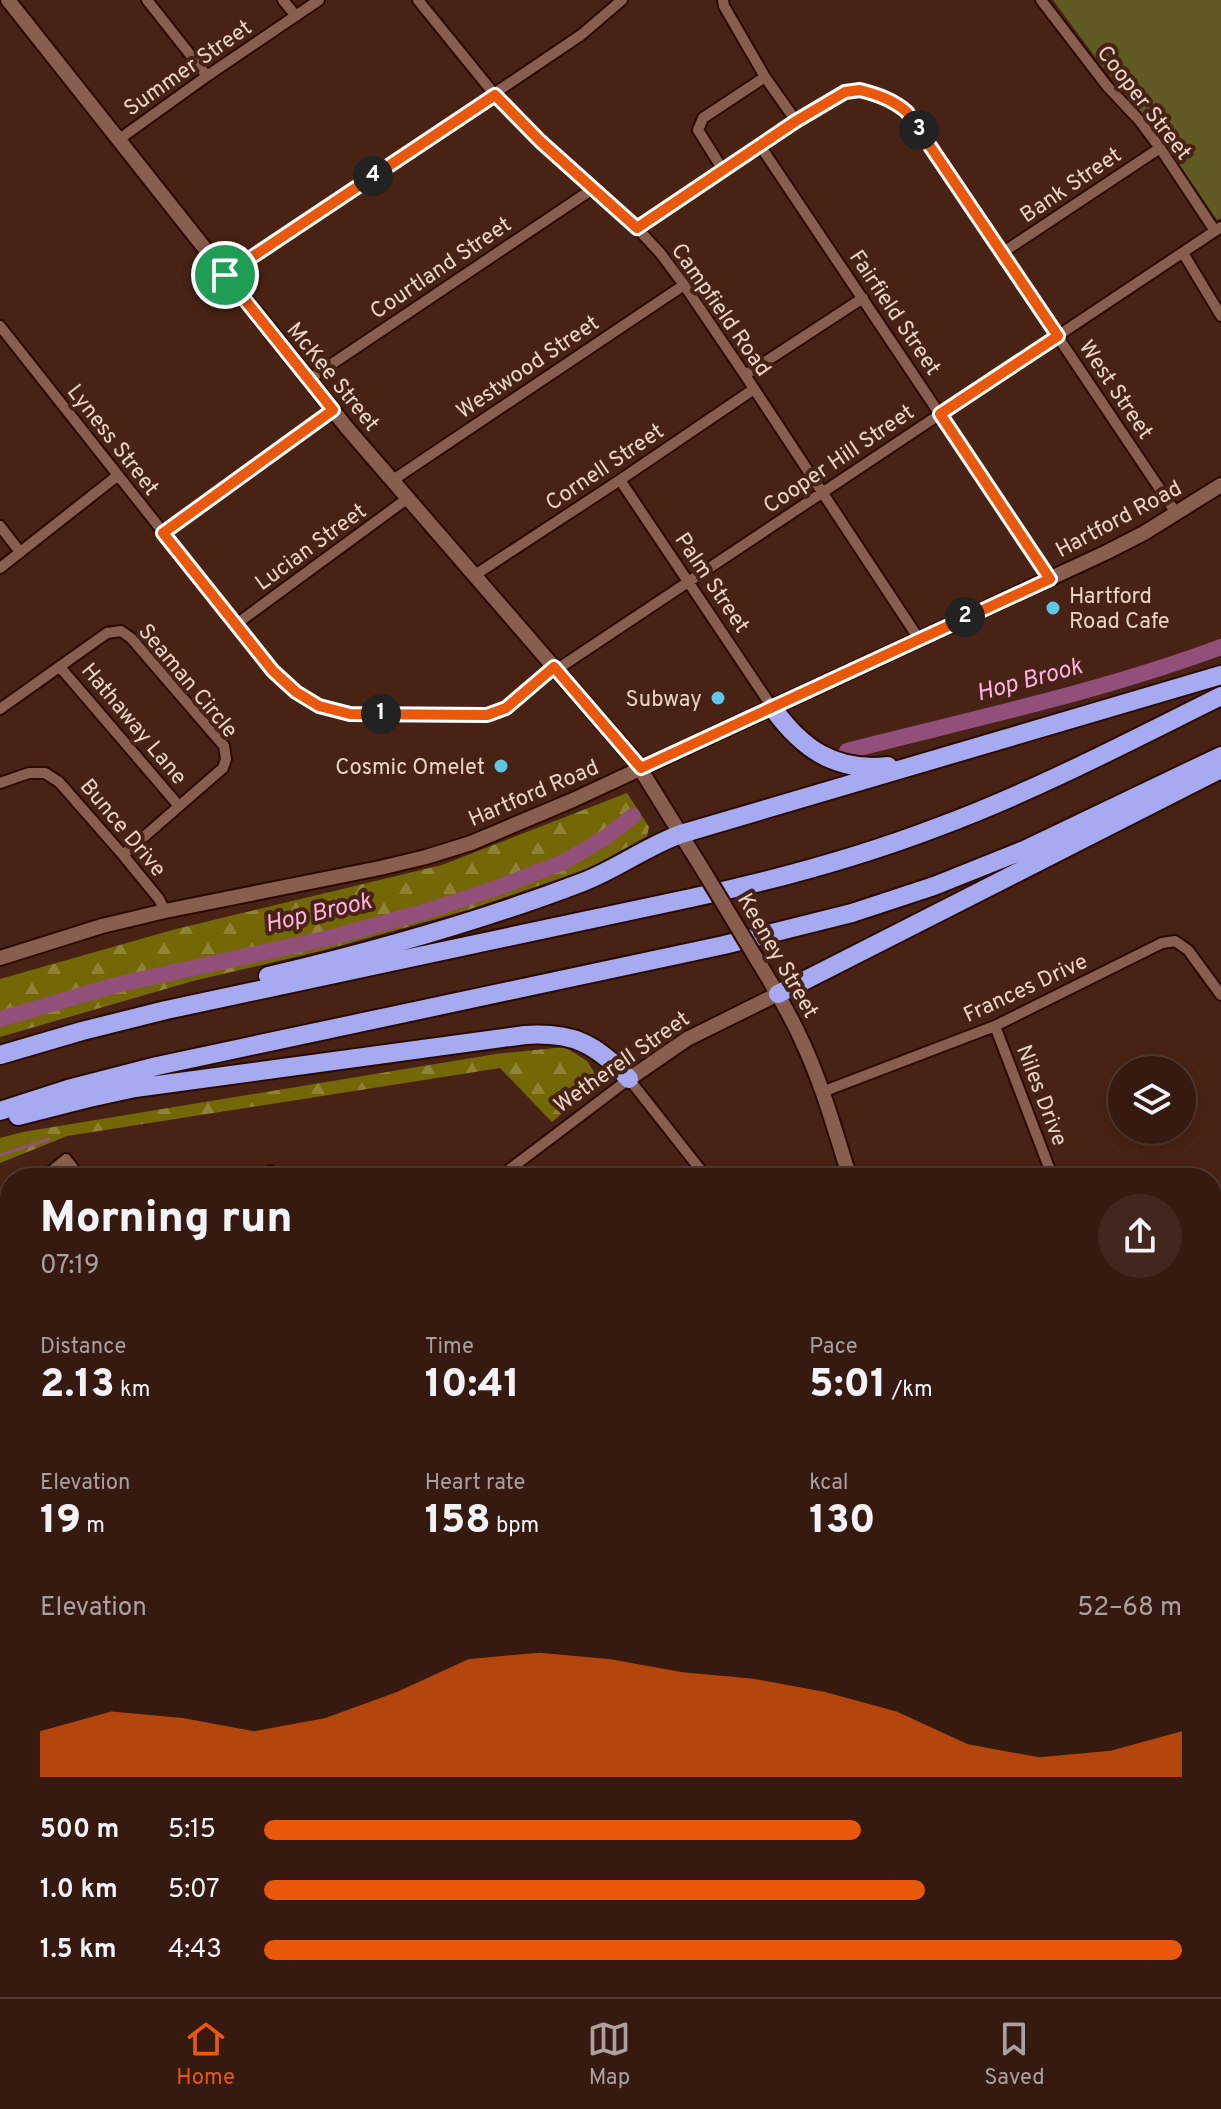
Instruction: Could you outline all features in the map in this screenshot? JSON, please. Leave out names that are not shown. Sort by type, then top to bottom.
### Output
[{"type":"highway","points":[[196,1003],[252,980],[401,942],[567,888],[681,834],[1221,675]]},
{"type":"highway","points":[[0,1055],[96,1027],[196,1003],[703,896],[838,861],[1004,801],[1221,696]]},
{"type":"highway","points":[[772,707],[804,744],[840,763],[876,768],[950,755]]},
{"type":"highway","points":[[0,1111],[145,1069],[724,945],[852,913],[934,886],[1024,850],[1221,756]]},
{"type":"highway","points":[[778,994],[1221,769]]},
{"type":"highway","points":[[0,1120],[145,1087],[525,1035],[561,1035],[582,1041],[603,1053],[629,1079]]},
{"type":"main road","name":"McKee Street","points":[[8,0],[308,380],[641,768]]},
{"type":"main road","name":"Hartford Road","points":[[0,958],[65,936],[165,911],[380,868],[471,843],[1050,579],[1144,533],[1221,485]]},
{"type":"main road","name":"Keeney Street","points":[[641,768],[778,994],[800,1037],[822,1092],[847,1168]]},
{"type":"main road","name":"Wetherell Street","points":[[629,1079],[687,1039],[778,994]]},
{"type":"street","points":[[147,0],[207,76]]},
{"type":"street","points":[[283,0],[296,16]]},
{"type":"street","name":"Summer Street","points":[[118,140],[319,0]]},
{"type":"street","name":"Campfield Road","points":[[418,0],[495,95],[661,254],[745,375],[919,639]]},
{"type":"street","points":[[225,275],[495,95],[581,35],[622,0]]},
{"type":"street","points":[[723,0],[765,77],[796,121]]},
{"type":"street","name":"Cooper Street","points":[[1041,0],[1084,58],[1139,120],[1218,229]]},
{"type":"street","points":[[723,170],[698,130],[703,118],[765,77]]},
{"type":"street","name":"West Street","points":[[637,228],[796,121],[845,92],[860,90],[895,102],[907,112],[1176,513]]},
{"type":"street","name":"Fairfield Street","points":[[761,147],[1050,579]]},
{"type":"street","name":"Bank Street","points":[[1002,253],[1160,148]]},
{"type":"street","name":"Courtland Street","points":[[308,380],[594,188]]},
{"type":"street","name":"Cooper Hill Street","points":[[555,668],[689,583],[1218,229]]},
{"type":"street","points":[[1183,253],[1221,316]]},
{"type":"street","name":"Westwood Street","points":[[393,480],[684,285]]},
{"type":"street","points":[[745,375],[863,298]]},
{"type":"street","name":"Lyness Street","points":[[0,326],[235,625],[273,671],[296,692],[319,706],[350,714],[487,715],[506,708],[555,668]]},
{"type":"street","name":"Cornell Street","points":[[475,575],[754,389]]},
{"type":"street","points":[[163,533],[333,410]]},
{"type":"street","points":[[0,568],[117,476]]},
{"type":"street","name":"Palm Street","points":[[620,480],[772,707]]},
{"type":"street","name":"Lucian Street","points":[[235,625],[408,498]]},
{"type":"street","points":[[0,526],[20,552]]},
{"type":"street","name":"Seaman Circle","points":[[0,709],[107,633],[121,631],[131,638],[224,746],[226,759],[223,768],[123,855]]},
{"type":"street","name":"Hathaway Lane","points":[[60,667],[179,806]]},
{"type":"street","name":"Bunce Drive","points":[[0,783],[29,773],[45,773],[59,782],[123,855],[165,911]]},
{"type":"street","name":"Frances Drive","points":[[822,1092],[995,1026],[1162,943],[1175,941],[1188,950],[1221,995]]},
{"type":"street","name":"Niles Drive","points":[[995,1026],[1049,1168]]},
{"type":"street","points":[[629,1079],[699,1168]]},
{"type":"street","name":"Wetherell Street","points":[[518,1168],[629,1079]]},
{"type":"street","points":[[55,1168],[66,1159],[73,1168]]},
{"type":"green space","points":[[627,793],[649,827],[647,836],[590,868],[468,910],[325,950],[193,981],[0,1037],[0,979],[176,929],[442,865]]},
{"type":"green space","points":[[565,1047],[587,1061],[600,1081],[552,1122],[500,1068],[67,1136],[0,1163],[0,1138],[23,1132],[496,1054]]},
{"type":"shaded area","points":[[1053,0],[1221,0],[1221,218],[1217,220],[1155,129],[1101,65]]},
{"type":"waterway","name":"Hop Brook","points":[[847,751],[1129,678],[1221,647]]},
{"type":"waterway","name":"Hop Brook","points":[[0,1019],[116,985],[333,937],[427,911],[564,862],[606,837],[633,816]]},
{"type":"waterway","points":[[0,1155],[49,1139]]},
{"type":"place","name":"Hartford Road Cafe","points":[[1053,608]]},
{"type":"place","name":"Subway","points":[[718,698]]},
{"type":"place","name":"Cosmic Omelet","points":[[501,766]]},
{"type":"route","points":[[860,90],[879,95],[907,112],[1058,336],[940,414],[1050,579],[641,768],[554,667],[506,708],[487,715],[350,714],[319,706],[296,692],[273,671],[163,533],[333,410],[225,275],[495,95],[540,141],[637,228],[796,121],[845,92],[860,90]]}]
